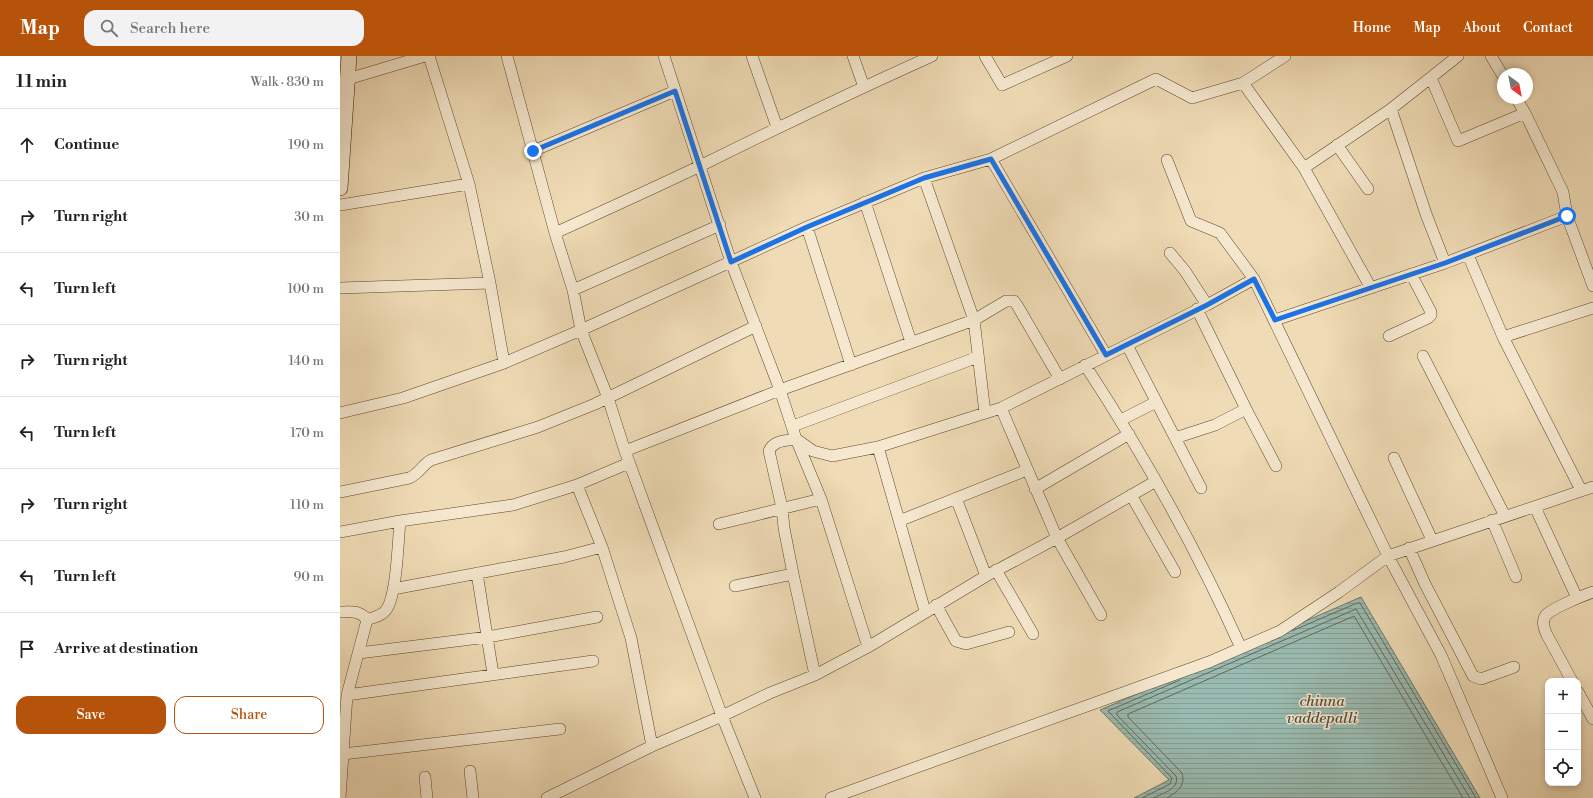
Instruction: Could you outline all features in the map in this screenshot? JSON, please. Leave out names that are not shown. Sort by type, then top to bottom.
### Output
[{"type":"main road","points":[[340,188],[349,56]]},
{"type":"street","points":[[348,79],[425,56]]},
{"type":"street","points":[[429,56],[469,184],[490,283],[504,363]]},
{"type":"street","points":[[507,56],[554,233],[573,290],[582,330],[608,398],[629,463],[722,716],[755,798]]},
{"type":"street","points":[[664,56],[731,262],[780,390],[796,439],[821,499],[868,647]]},
{"type":"street","points":[[752,56],[778,127]]},
{"type":"street","points":[[853,56],[864,87]]},
{"type":"street","points":[[554,233],[932,56]]},
{"type":"street","points":[[985,56],[1002,85],[1067,56]]},
{"type":"street","points":[[340,413],[403,398],[504,363],[582,330],[807,227],[866,202],[924,178],[991,159],[1156,79],[1192,98],[1243,83],[1283,56]]},
{"type":"street","points":[[1304,168],[1391,109],[1458,56]]},
{"type":"street","points":[[1491,56],[1498,68]]},
{"type":"street","points":[[1431,78],[1458,140],[1525,113]]},
{"type":"street","points":[[1243,83],[1304,168],[1371,288]]},
{"type":"street","points":[[533,151],[675,91]]},
{"type":"street","points":[[1520,104],[1563,192],[1567,216],[1593,286]]},
{"type":"street","points":[[1391,109],[1426,214],[1445,263]]},
{"type":"street","points":[[1337,145],[1368,188]]},
{"type":"street","points":[[991,159],[1106,355]]},
{"type":"street","points":[[1167,160],[1191,221],[1220,233],[1254,279],[1388,556],[1441,655],[1502,798]]},
{"type":"street","points":[[924,178],[974,320],[985,413]]},
{"type":"street","points":[[340,205],[469,184]]},
{"type":"street","points":[[866,202],[910,342]]},
{"type":"street","points":[[1275,320],[1468,255],[1567,216]]},
{"type":"street","points":[[573,290],[720,225]]},
{"type":"street","points":[[807,227],[851,365]]},
{"type":"street","points":[[1170,253],[1185,271],[1246,409],[1276,466]]},
{"type":"street","points":[[1468,255],[1503,337],[1581,490]]},
{"type":"street","points":[[1389,336],[1431,316],[1431,312],[1411,274]]},
{"type":"street","points":[[815,675],[793,574],[784,528],[782,508],[769,451],[771,446],[775,443],[796,439],[813,450],[832,456],[878,447],[1001,408],[1202,307],[1254,279]]},
{"type":"street","points":[[340,288],[490,283]]},
{"type":"street","points":[[625,451],[780,390],[974,320],[1006,301],[1014,301],[1060,379]]},
{"type":"street","points":[[1503,337],[1593,308]]},
{"type":"street","points":[[340,492],[409,478],[418,474],[425,464],[431,460],[538,427],[608,398],[756,326]]},
{"type":"street","points":[[1127,345],[1201,488]]},
{"type":"street","points":[[1423,356],[1505,516]]},
{"type":"street","points":[[793,426],[978,357]]},
{"type":"street","points":[[1085,365],[1121,420],[1156,482],[1214,590],[1241,648]]},
{"type":"street","points":[[1121,420],[1156,402]]},
{"type":"street","points":[[1001,408],[1057,538],[1101,615]]},
{"type":"street","points":[[1175,438],[1215,425],[1246,409]]},
{"type":"street","points":[[1035,489],[1129,434]]},
{"type":"street","points":[[878,447],[925,612]]},
{"type":"street","points":[[1394,458],[1432,540]]},
{"type":"street","points":[[340,532],[400,521],[513,505],[577,485],[629,463]]},
{"type":"street","points":[[899,521],[1027,470]]},
{"type":"street","points":[[548,798],[652,746],[722,716],[770,693],[815,675],[868,647],[991,573],[1057,538],[1156,482]]},
{"type":"street","points":[[577,485],[602,547],[631,638],[652,746]]},
{"type":"street","points":[[831,798],[1209,662],[1280,631],[1339,592],[1388,556],[1593,486]]},
{"type":"street","points":[[1131,495],[1175,572]]},
{"type":"street","points":[[956,498],[991,573],[1033,634]]},
{"type":"street","points":[[719,524],[821,499]]},
{"type":"street","points":[[1535,507],[1577,598]]},
{"type":"street","points":[[1492,520],[1516,577]]},
{"type":"street","points":[[367,620],[385,611],[394,589],[400,521]]},
{"type":"street","points":[[394,589],[564,557],[602,547]]},
{"type":"street","points":[[1409,548],[1425,584],[1473,676],[1481,679],[1514,667]]},
{"type":"street","points":[[477,573],[493,674]]},
{"type":"street","points":[[735,586],[793,574]]},
{"type":"street","points":[[1570,678],[1543,627],[1544,620],[1547,615],[1577,598],[1593,592]]},
{"type":"street","points":[[936,605],[956,642],[966,644],[1009,632]]},
{"type":"street","points":[[340,612],[359,612],[364,615],[367,620],[347,695],[340,798]]},
{"type":"street","points":[[359,653],[488,638],[596,617]]},
{"type":"street","points":[[347,695],[593,661]]},
{"type":"street","points":[[1581,697],[1593,719]]},
{"type":"street","points":[[343,754],[560,729]]},
{"type":"street","points":[[470,771],[473,798]]},
{"type":"street","points":[[425,777],[427,798]]},
{"type":"water","name":"chinna vaddepalli","points":[[1361,597],[1480,798],[1134,798],[1169,780],[1100,710]]},
{"type":"route","points":[[533,151],[675,91],[731,262],[807,227],[924,178],[991,159],[1106,355],[1207,305],[1254,279],[1275,320],[1445,263],[1567,216]]}]
